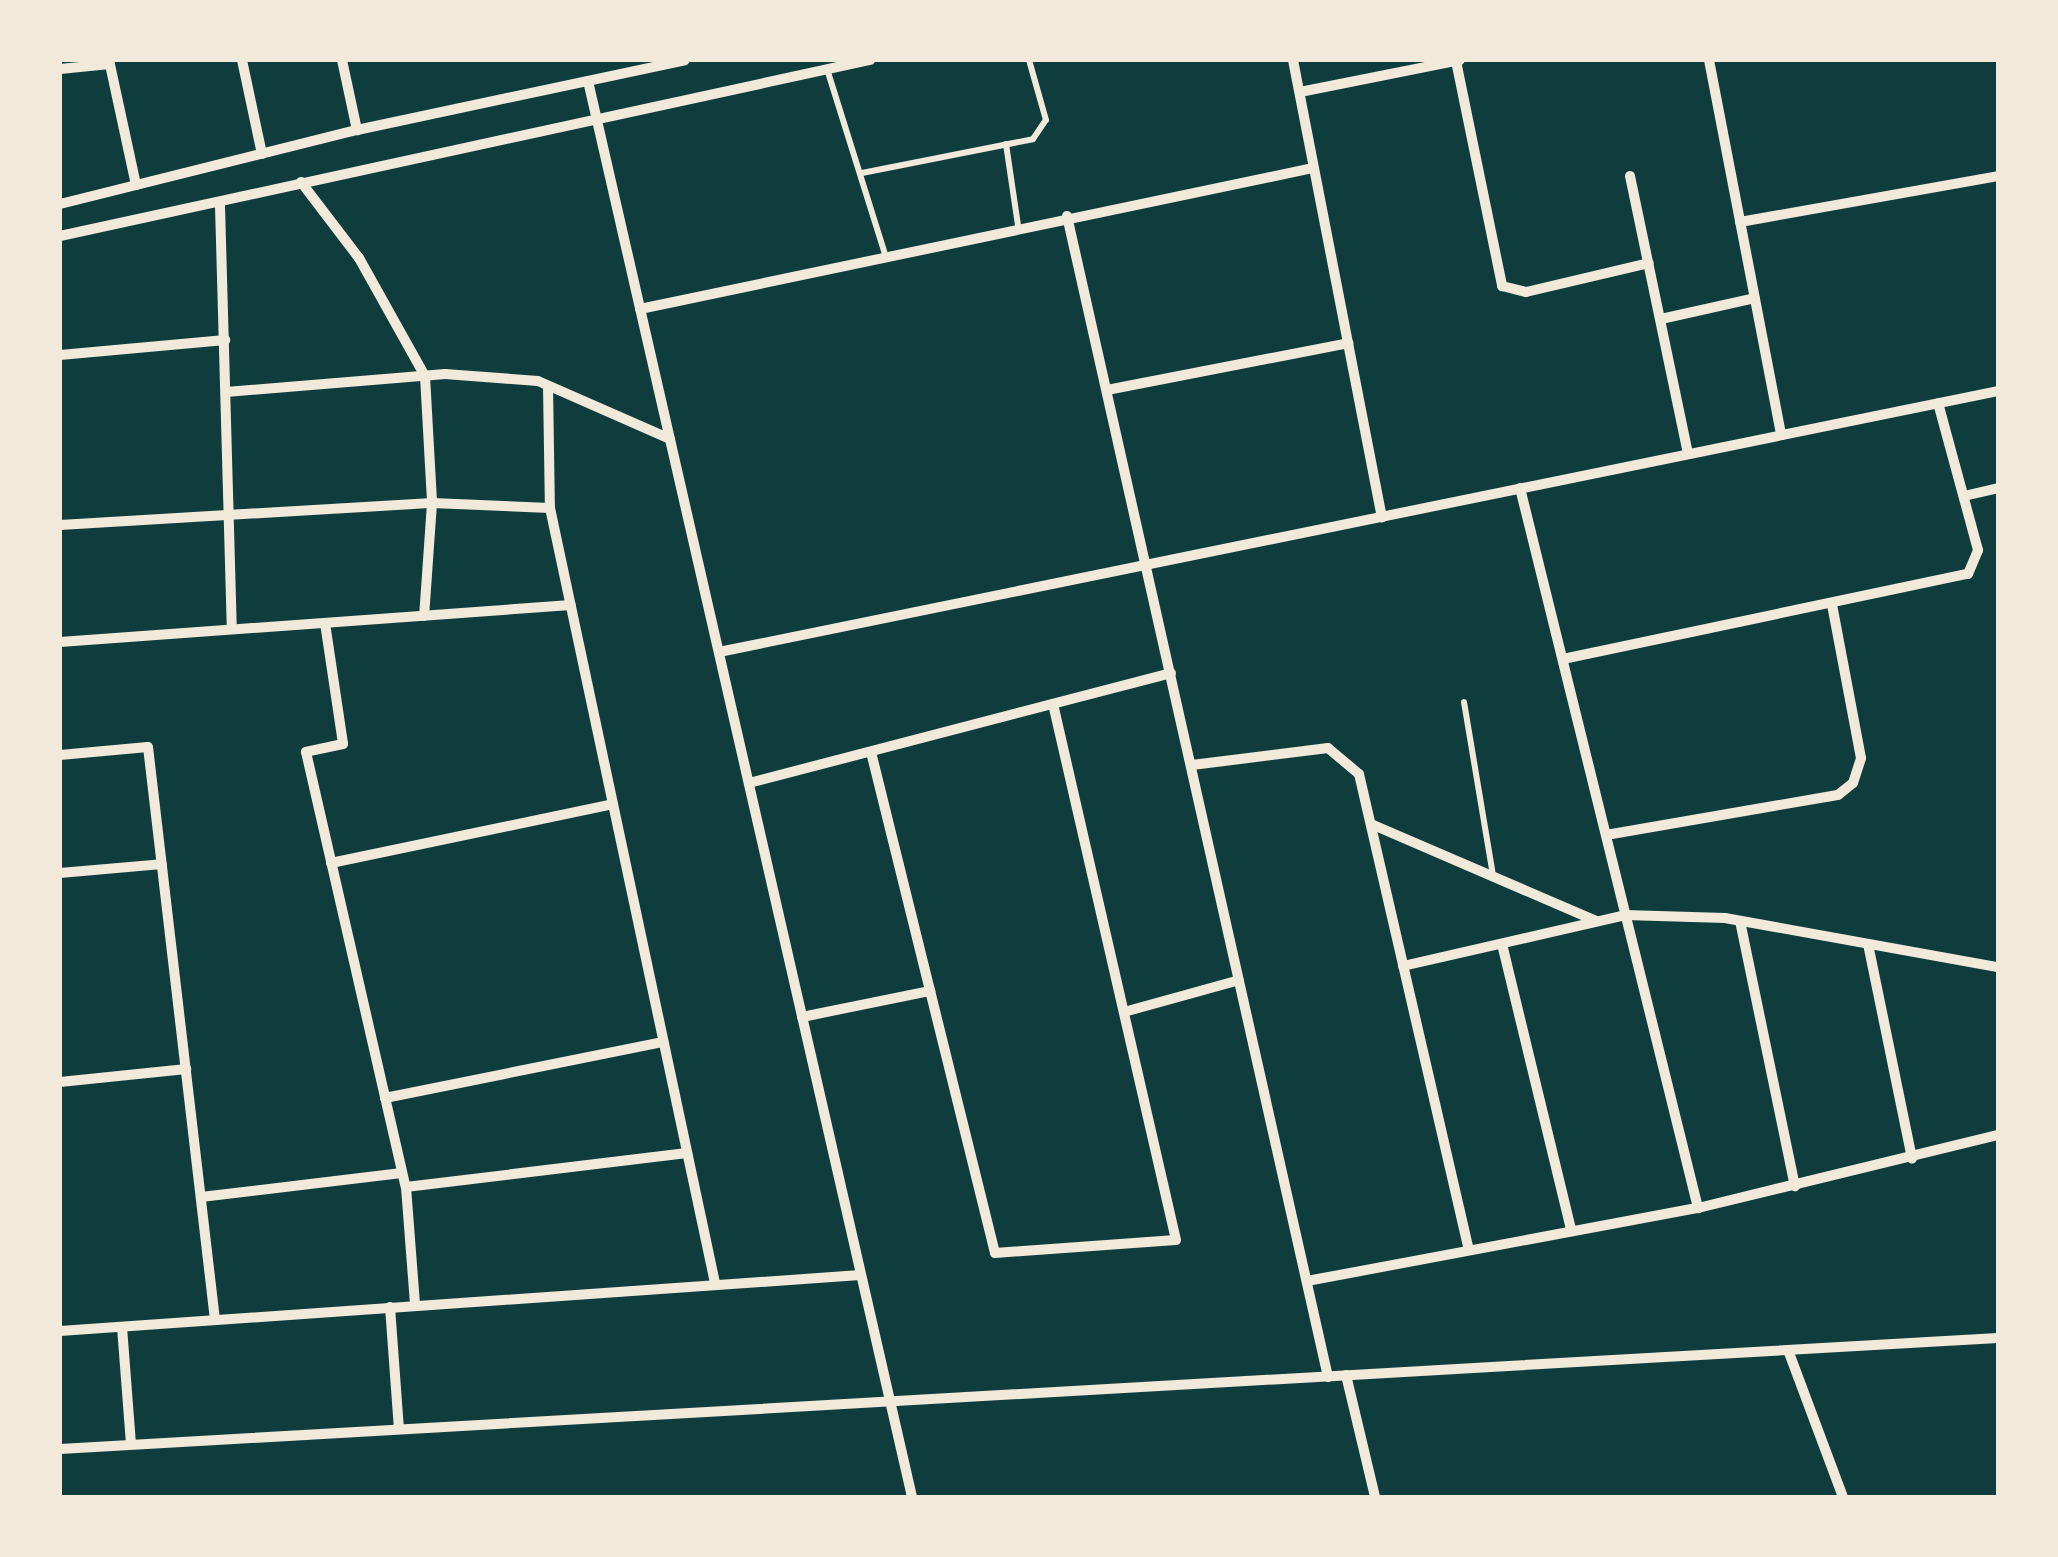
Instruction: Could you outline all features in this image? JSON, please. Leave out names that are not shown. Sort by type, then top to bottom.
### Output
[{"type":"street","points":[[242,60],[262,154]]},
{"type":"street","points":[[342,60],[357,130]]},
{"type":"street","points":[[60,204],[357,130],[686,60]]},
{"type":"street","points":[[60,236],[220,206],[301,182],[866,60]]},
{"type":"street","points":[[1293,60],[1382,517]]},
{"type":"street","points":[[1300,92],[1458,60],[1502,286],[1526,292],[1649,262]]},
{"type":"street","points":[[1710,60],[1781,435]]},
{"type":"street","points":[[60,69],[109,62],[136,185]]},
{"type":"street","points":[[588,81],[912,1497]]},
{"type":"street","points":[[640,309],[1018,226],[1313,168]]},
{"type":"street","points":[[1630,176],[1688,454]]},
{"type":"street","points":[[1740,222],[1998,176]]},
{"type":"street","points":[[301,182],[359,258],[425,376],[432,503],[424,616]]},
{"type":"street","points":[[220,206],[232,629]]},
{"type":"street","points":[[1067,216],[1328,1376]]},
{"type":"street","points":[[1661,319],[1755,298]]},
{"type":"street","points":[[60,355],[225,340]]},
{"type":"street","points":[[1107,390],[1348,343]]},
{"type":"street","points":[[226,392],[425,376],[548,386],[670,439]]},
{"type":"street","points":[[548,386],[550,508],[715,1283]]},
{"type":"street","points":[[720,652],[1998,390]]},
{"type":"street","points":[[1562,659],[1968,574],[1978,550],[1938,403]]},
{"type":"street","points":[[1520,488],[1698,1208]]},
{"type":"street","points":[[1964,496],[1998,488]]},
{"type":"street","points":[[60,525],[432,503],[550,508]]},
{"type":"street","points":[[1606,835],[1838,795],[1852,782],[1861,758],[1832,604]]},
{"type":"street","points":[[60,642],[571,605]]},
{"type":"street","points":[[326,623],[343,744],[306,752],[406,1187],[415,1305]]},
{"type":"street","points":[[749,783],[1171,674]]},
{"type":"street","points":[[871,752],[995,1254],[1176,1240],[1053,704]]},
{"type":"street","points":[[60,755],[148,747],[215,1320]]},
{"type":"street","points":[[1192,766],[1328,748],[1359,774],[1468,1248]]},
{"type":"street","points":[[331,864],[613,804]]},
{"type":"street","points":[[1371,824],[1596,922]]},
{"type":"street","points":[[60,873],[162,864]]},
{"type":"street","points":[[1403,966],[1626,915],[1740,920],[1998,966]]},
{"type":"street","points":[[1740,920],[1796,1186]]},
{"type":"street","points":[[1502,944],[1571,1230]]},
{"type":"street","points":[[1868,944],[1912,1160]]},
{"type":"street","points":[[1124,1012],[1240,980]]},
{"type":"street","points":[[802,1017],[930,991]]},
{"type":"street","points":[[385,1098],[664,1042]]},
{"type":"street","points":[[60,1082],[186,1069]]},
{"type":"street","points":[[1307,1281],[1698,1208],[1912,1160],[1998,1135]]},
{"type":"street","points":[[406,1187],[687,1153]]},
{"type":"street","points":[[201,1197],[402,1173]]},
{"type":"street","points":[[60,1331],[860,1275]]},
{"type":"street","points":[[390,1307],[399,1429]]},
{"type":"street","points":[[122,1327],[132,1444]]},
{"type":"street","points":[[60,1448],[1998,1338]]},
{"type":"street","points":[[1788,1350],[1843,1497]]},
{"type":"street","points":[[1346,1376],[1375,1497]]},
{"type":"lane","points":[[862,173],[1033,139],[1046,120],[1028,60]]},
{"type":"lane","points":[[827,69],[885,254]]},
{"type":"lane","points":[[1006,144],[1018,226]]},
{"type":"lane","points":[[1464,702],[1493,877]]}]
